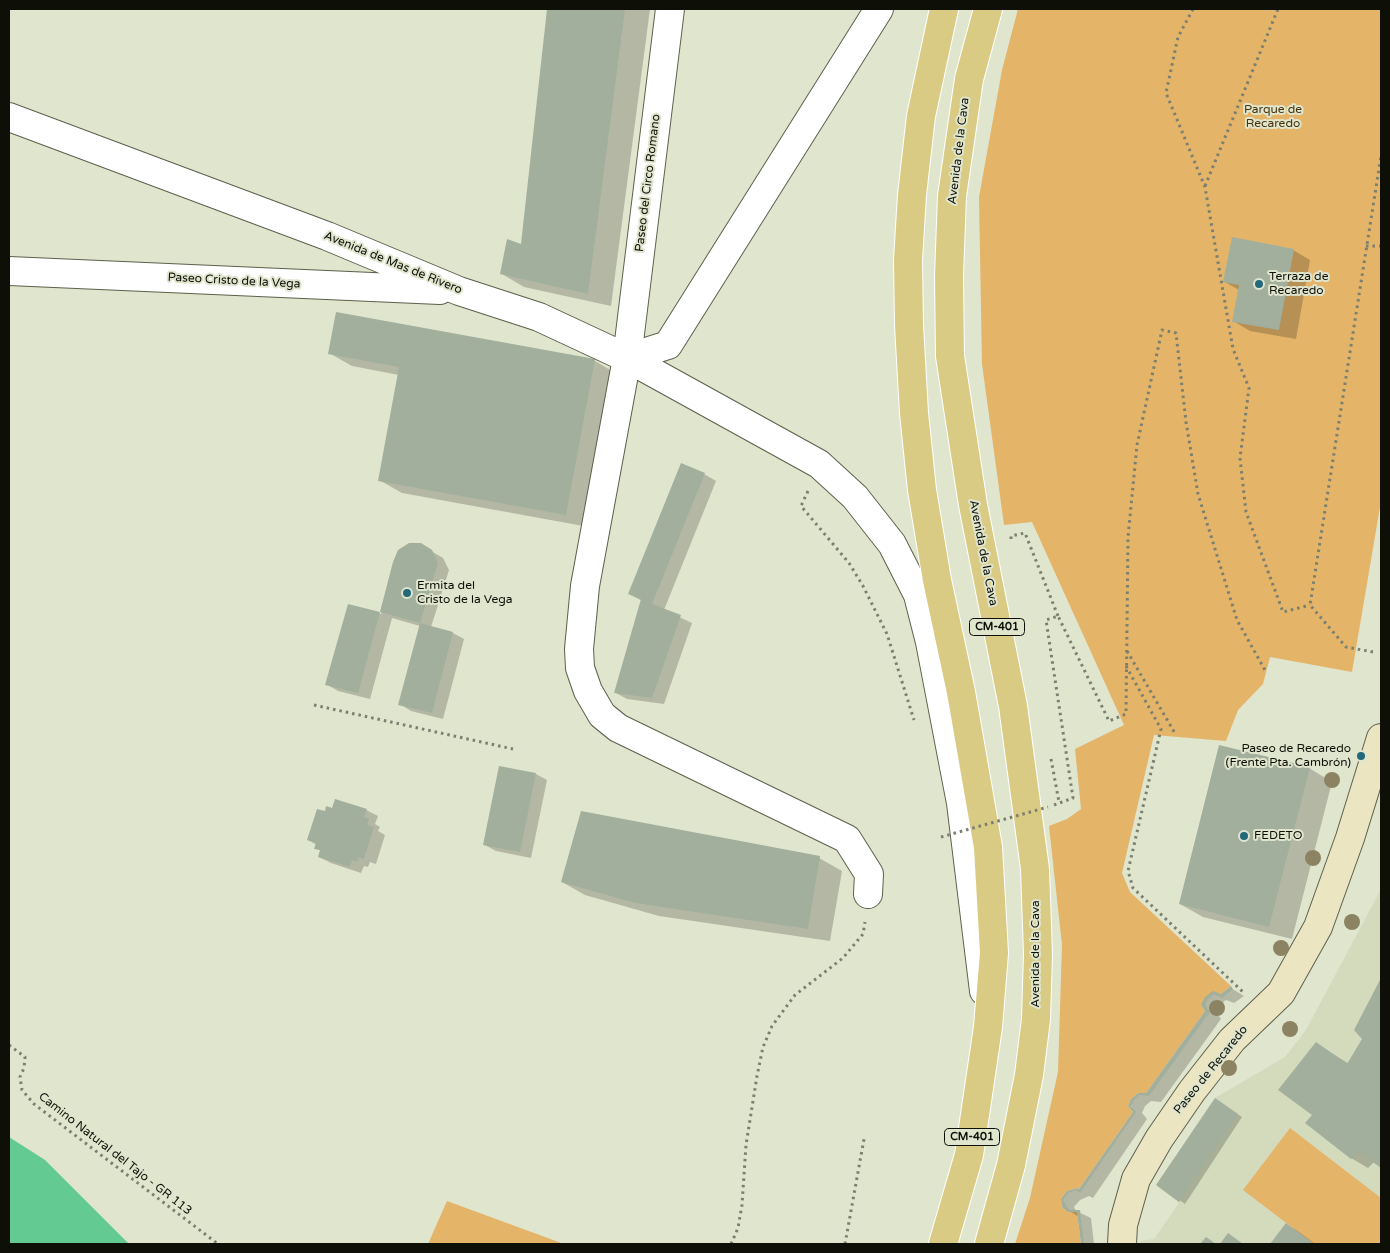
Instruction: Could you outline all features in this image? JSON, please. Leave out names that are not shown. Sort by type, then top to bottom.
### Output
[{"type":"main road","name":"CM-401","points":[[943,1244],[969,1155],[988,1027],[994,953],[988,847],[961,692],[937,580],[922,490],[914,413],[909,325],[908,260],[912,195],[921,116],[944,9]]},
{"type":"main road","name":"Avenida de la Cava","points":[[988,9],[969,79],[952,196],[949,276],[950,356],[973,505],[1013,706],[1035,869],[1038,954],[1036,1019],[1030,1075],[1011,1165],[989,1244]]},
{"type":"street","name":"Paseo del Circo Romano","points":[[670,9],[626,358],[585,586],[579,649],[580,668],[588,692],[602,715],[618,728],[847,839],[869,874],[868,894]]},
{"type":"street","points":[[626,358],[668,345],[879,9]]},
{"type":"street","name":"Avenida de Mas de Rivero","points":[[9,116],[327,236],[459,291],[539,317],[626,358],[819,464]]},
{"type":"street","name":"Paseo Cristo de la Vega","points":[[9,270],[459,291]]},
{"type":"street","points":[[819,464],[855,497],[892,544],[918,595],[930,642],[961,803],[972,880],[988,1027]]},
{"type":"street","name":"Paseo de Recaredo","points":[[1122,1244],[1124,1225],[1136,1178],[1159,1139],[1232,1040],[1281,993],[1318,926],[1350,838],[1381,738]]},
{"type":"path","points":[[1193,9],[1178,37],[1166,93],[1205,187],[1233,349],[1249,388],[1240,458],[1246,512],[1283,612],[1310,605]]},
{"type":"path","points":[[1205,187],[1278,9]]},
{"type":"path","points":[[1310,605],[1381,156]]},
{"type":"path","points":[[1366,246],[1381,246]]},
{"type":"path","points":[[1025,533],[1058,616],[1109,722],[1126,714],[1125,666],[1127,650],[1128,537],[1137,445],[1162,330],[1176,333],[1186,422],[1198,494],[1237,620],[1266,672]]},
{"type":"path","points":[[819,464],[801,506],[849,563],[863,586],[887,634],[914,721]]},
{"type":"path","points":[[1310,605],[1346,646],[1373,652]]},
{"type":"path","points":[[938,827],[941,837],[1048,807],[1073,798],[1046,620],[1058,616]]},
{"type":"path","points":[[1127,650],[1176,735]]},
{"type":"path","points":[[1125,666],[1161,729],[1128,871],[1133,888],[1262,1010]]},
{"type":"path","points":[[314,705],[513,749]]},
{"type":"path","points":[[731,1244],[738,1228],[742,1205],[746,1145],[763,1047],[772,1026],[795,995],[843,958],[863,934],[868,894]]},
{"type":"path","name":"Camino Natural del Tajo - GR 113","points":[[9,1045],[25,1057],[24,1068],[20,1077],[22,1090],[34,1104],[218,1244]]},
{"type":"path","points":[[845,1244],[864,1138]]},
{"type":"shaded area","points":[[1381,889],[1381,1244],[1141,1244],[1140,1241],[1154,1239],[1179,1203],[1156,1185],[1215,1098],[1285,1057],[1306,1030]]},
{"type":"shaded area","points":[[9,1137],[45,1160],[129,1244],[9,1244]]},
{"type":"green space","name":"Parque de Recaredo","points":[[1018,9],[1381,9],[1381,501],[1352,672],[1270,657],[1263,684],[1238,710],[1226,741],[1154,735],[1122,873],[1130,892],[1231,986],[1221,994],[1213,992],[1201,1005],[1205,1011],[1146,1093],[1138,1093],[1131,1099],[1128,1106],[1133,1112],[1079,1189],[1067,1191],[1061,1199],[1062,1207],[1068,1212],[1077,1212],[1081,1244],[1015,1244],[1030,1198],[1058,1072],[1062,945],[1049,826],[1067,819],[1081,809],[1075,749],[1124,725],[1032,522],[1004,525],[982,364],[979,197],[1002,70]]},
{"type":"green space","points":[[1290,1128],[1381,1198],[1381,1244],[1314,1244],[1243,1190]]},
{"type":"green space","points":[[447,1201],[564,1244],[428,1244]]},
{"type":"building","points":[[547,9],[625,9],[588,294],[500,274],[507,239],[521,244]]},
{"type":"building","name":"Terraza de Recaredo","points":[[1232,237],[1294,249],[1279,330],[1232,322],[1239,285],[1223,282]]},
{"type":"building","points":[[336,312],[595,359],[566,515],[378,481],[399,367],[328,354]]},
{"type":"building","points":[[681,463],[705,473],[652,604],[681,615],[652,698],[614,693],[641,599],[628,594]]},
{"type":"building","name":"Ermita del Cristo de la Vega","points":[[409,543],[421,543],[432,550],[438,563],[420,623],[380,612],[398,550]]},
{"type":"building","name":"Ermita del Cristo de la Vega","points":[[348,604],[380,612],[358,693],[325,685]]},
{"type":"building","name":"Ermita del Cristo de la Vega","points":[[420,623],[453,632],[432,713],[398,705]]},
{"type":"building","name":"FEDETO","points":[[1219,745],[1310,767],[1269,927],[1179,904]]},
{"type":"building","points":[[499,766],[536,773],[520,852],[483,845]]},
{"type":"building","points":[[335,799],[367,809],[364,817],[369,819],[367,825],[374,827],[364,859],[358,857],[357,862],[352,860],[350,867],[318,857],[320,850],[314,849],[316,843],[307,840],[317,809],[325,811],[326,806],[332,808]]},
{"type":"building","points":[[581,811],[820,856],[808,929],[635,903],[561,882]]},
{"type":"building","points":[[1381,978],[1381,1168],[1358,1151],[1351,1159],[1305,1123],[1312,1115],[1278,1090],[1316,1042],[1347,1064],[1362,1039],[1354,1030]]},
{"type":"building","points":[[1231,986],[1233,989],[1222,998],[1214,994],[1208,999],[1205,1005],[1210,1012],[1149,1096],[1139,1095],[1134,1100],[1131,1106],[1136,1112],[1080,1193],[1076,1190],[1068,1193],[1063,1200],[1069,1210],[1080,1210],[1084,1244],[1081,1244],[1077,1212],[1068,1212],[1062,1207],[1061,1199],[1067,1191],[1079,1189],[1133,1112],[1128,1106],[1131,1099],[1138,1093],[1146,1093],[1205,1011],[1201,1005],[1205,997],[1213,991],[1221,994]]},
{"type":"building","points":[[1215,1098],[1238,1114],[1179,1202],[1156,1185]]},
{"type":"building","points":[[1286,1223],[1314,1244],[1270,1244]]},
{"type":"building","points":[[1228,1233],[1243,1244],[1220,1244]]},
{"type":"building","points":[[1206,1237],[1216,1244],[1200,1244]]},
{"type":"place","name":"Terraza de Recaredo","points":[[1259,284]]},
{"type":"place","name":"Ermita del Cristo de la Vega","points":[[407,593]]},
{"type":"place","name":"Paseo de Recaredo (Frente Pta. Cambrón)","points":[[1361,756]]},
{"type":"place","name":"FEDETO","points":[[1244,836]]}]
